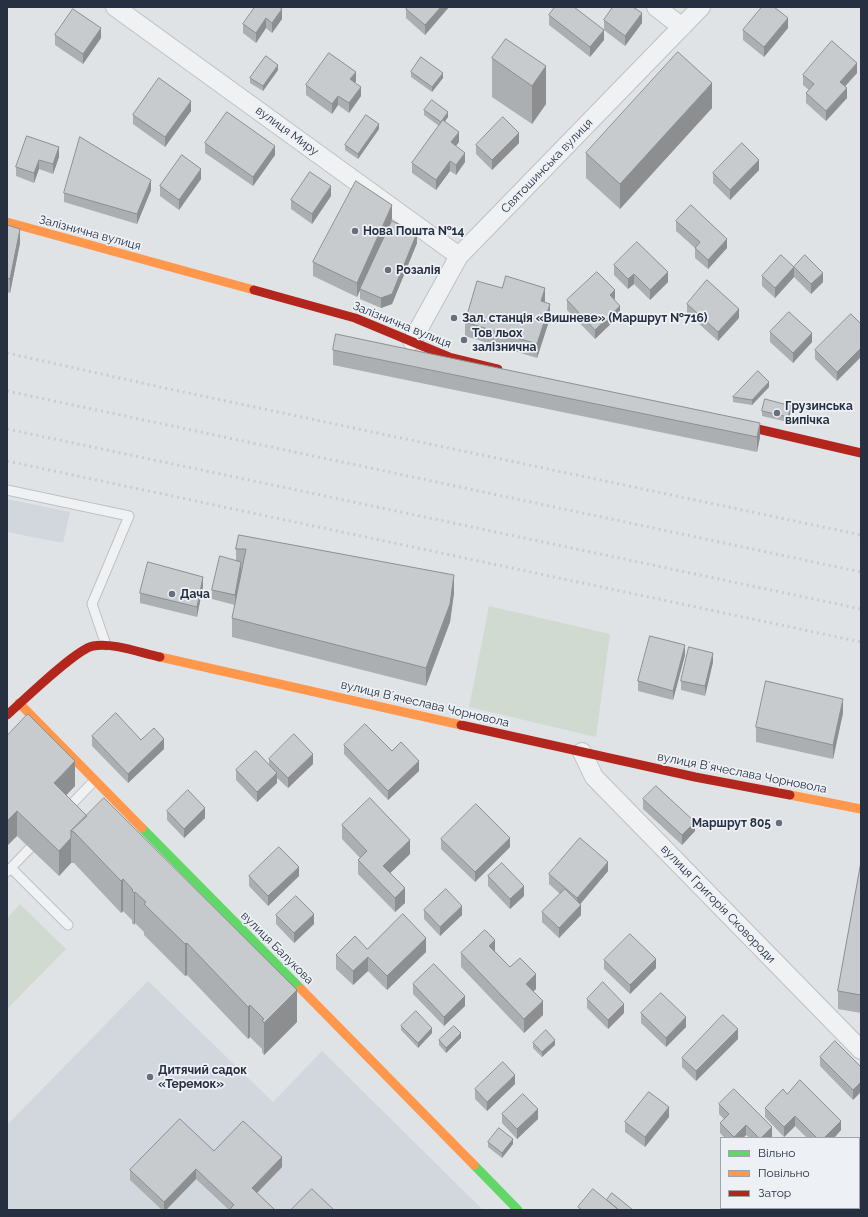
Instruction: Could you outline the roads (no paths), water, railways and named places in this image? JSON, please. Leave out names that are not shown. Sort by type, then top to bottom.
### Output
[{"type":"street","name":"вулиця Миру","points":[[115,7],[459,256]]},
{"type":"street","points":[[656,7],[682,27]]},
{"type":"street","name":"Святошинська вулиця","points":[[412,341],[459,256],[701,7]]},
{"type":"street","name":"Залізнична вулиця","points":[[7,222],[354,318],[449,357],[510,372]]},
{"type":"street","points":[[725,422],[861,453]]},
{"type":"street","name":"вулиця Вʼячеслава Чорновола","points":[[7,714],[76,655],[92,646],[106,645],[582,752],[861,809]]},
{"type":"street","name":"вулиця Балукова","points":[[19,703],[94,781],[518,1210]]},
{"type":"street","name":"вулиця Григорія Сковороди","points":[[582,752],[594,777],[861,1050]]},
{"type":"lane","points":[[7,490],[129,516],[92,604],[106,645]]},
{"type":"lane","points":[[61,815],[94,781]]},
{"type":"lane","points":[[30,848],[9,870],[68,925]]},
{"type":"railway","points":[[7,353],[169,389],[861,535]]},
{"type":"railway","points":[[7,391],[861,572]]},
{"type":"railway","points":[[7,429],[861,609]]},
{"type":"railway","points":[[7,461],[861,642]]},
{"type":"place","name":"Нова Пошта №14","points":[[355,231]]},
{"type":"place","name":"Розалія","points":[[388,270]]},
{"type":"place","name":"Зал. станція «Вишневе» (Маршрут №716)","points":[[454,318]]},
{"type":"place","name":"Тов льох залізнична","points":[[464,340]]},
{"type":"place","name":"Грузинська випічка","points":[[777,413]]},
{"type":"place","name":"Дача","points":[[172,594]]},
{"type":"place","name":"Маршрут 805","points":[[779,823]]},
{"type":"place","name":"Дитячий садок «Теремок»","points":[[150,1077]]}]
